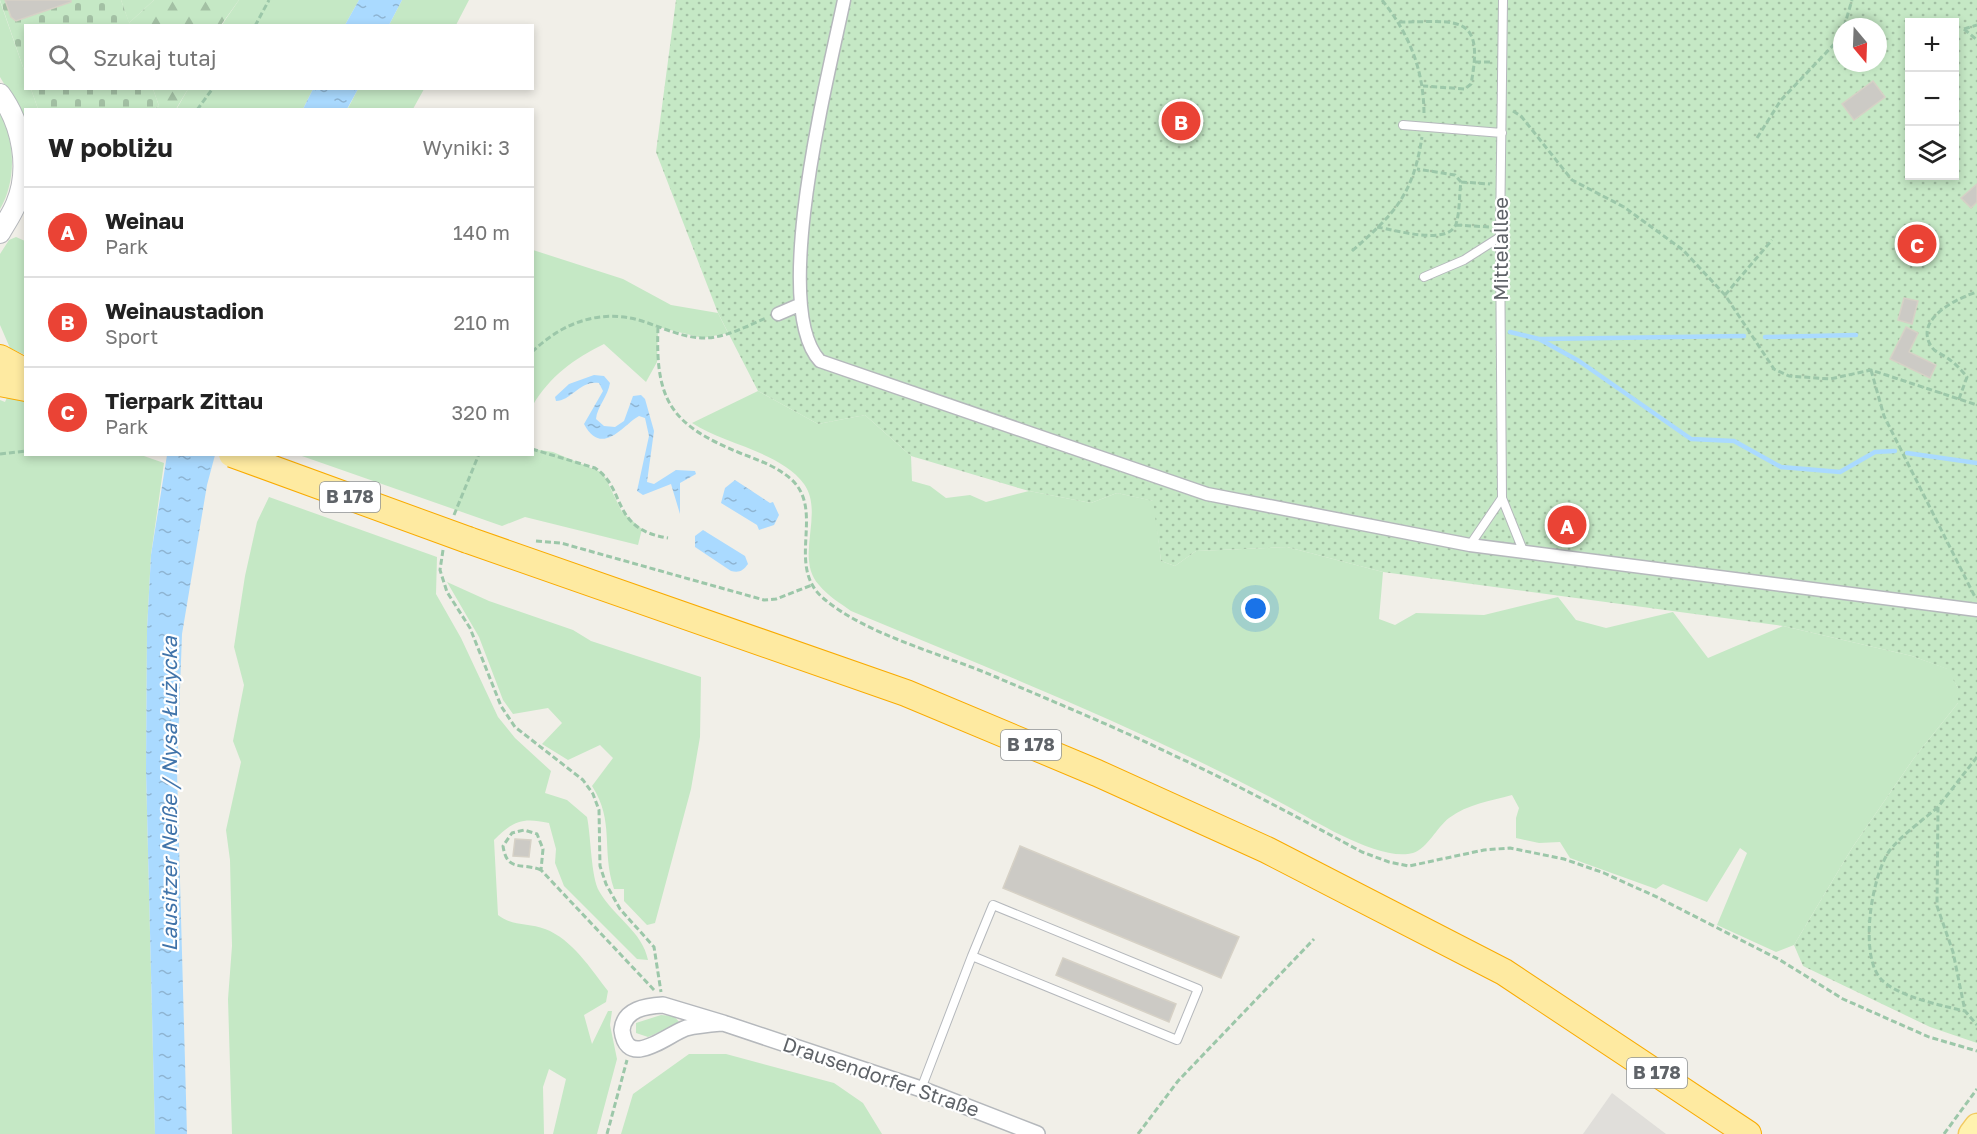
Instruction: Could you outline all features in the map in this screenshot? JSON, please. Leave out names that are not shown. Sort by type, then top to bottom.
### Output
[{"type":"highway","points":[[0,358],[24,371]]},
{"type":"highway","points":[[0,383],[24,388]]},
{"type":"highway","name":"B 178","points":[[237,456],[456,541],[906,693],[1097,772],[1267,850],[1504,972],[1748,1134]]},
{"type":"main road","points":[[1971,1134],[1977,1126]]},
{"type":"street","points":[[843,0],[819,124],[800,244],[799,305],[810,350],[820,361],[1207,494],[1470,545],[1977,610]]},
{"type":"street","points":[[0,94],[14,118],[23,155],[21,188],[3,226]]},
{"type":"street","points":[[778,314],[799,305]]},
{"type":"street","points":[[631,1046],[623,1038],[624,1021],[641,1008],[663,1005]]},
{"type":"street","name":"Drausendorfer Straße","points":[[663,1005],[921,1089],[1037,1134]]},
{"type":"street","name":"Drausendorfer Straße","points":[[631,1046],[647,1048],[686,1028],[723,1023]]},
{"type":"lane","points":[[1496,0],[1503,3]]},
{"type":"lane","name":"Mittelallee","points":[[1503,3],[1500,227],[1502,498],[1524,553]]},
{"type":"lane","points":[[1403,124],[1424,128],[1502,133]]},
{"type":"lane","points":[[1424,277],[1464,260],[1500,237]]},
{"type":"lane","points":[[1470,545],[1502,498]]},
{"type":"lane","points":[[921,1089],[972,956],[993,905],[1198,989],[1177,1040],[972,956]]},
{"type":"path","points":[[256,24],[269,0]]},
{"type":"path","points":[[1352,251],[1395,211],[1417,169],[1424,128],[1423,86],[1419,65],[1399,21],[1382,0]]},
{"type":"path","points":[[1847,18],[1852,0]]},
{"type":"path","points":[[1399,21],[1457,22],[1470,31],[1476,47],[1471,84],[1465,89],[1423,86]]},
{"type":"path","points":[[1977,25],[1964,29],[1977,40]]},
{"type":"path","points":[[1757,138],[1781,100],[1833,45]]},
{"type":"path","points":[[1475,62],[1503,62]]},
{"type":"path","points":[[198,108],[212,90]]},
{"type":"path","points":[[1502,104],[1521,116],[1572,180],[1624,207],[1683,250],[1725,295],[1774,369],[1789,376],[1830,379],[1870,370],[1977,405]]},
{"type":"path","points":[[1417,169],[1455,175],[1461,182],[1501,184]]},
{"type":"path","points":[[1377,227],[1437,237],[1449,234],[1456,225],[1461,182]]},
{"type":"path","points":[[1456,225],[1500,227]]},
{"type":"path","points":[[1725,295],[1772,240]]},
{"type":"path","points":[[1959,399],[1967,377],[1951,360],[1931,348],[1927,336],[1933,317],[1961,297],[1977,292]]},
{"type":"path","points":[[534,350],[564,327],[581,320],[602,316],[624,317],[703,338],[737,330],[778,314]]},
{"type":"path","points":[[658,327],[657,362],[662,387],[682,421],[695,433],[770,465],[797,485],[806,507],[804,557],[812,585],[841,612],[865,624],[988,673],[1170,753],[1369,855],[1408,866],[1484,850],[1510,848],[1564,860],[1604,873],[1659,898],[1780,960],[1843,999],[1929,1037],[1977,1051]]},
{"type":"path","points":[[1870,370],[1884,416],[1977,602]]},
{"type":"path","points":[[534,450],[595,468],[603,473],[622,512],[630,521],[656,536],[668,538]]},
{"type":"path","points":[[0,454],[24,451]]},
{"type":"path","points":[[457,508],[478,456]]},
{"type":"path","points":[[456,541],[440,570],[447,592],[470,628],[501,706],[515,727],[583,780],[593,794],[598,810],[600,866],[606,884],[620,909],[654,947],[663,1005]]},
{"type":"path","points":[[532,541],[561,543],[764,600],[776,599],[812,585]]},
{"type":"path","points":[[1965,1011],[1918,1000],[1880,979],[1871,960],[1869,915],[1890,851],[1938,807],[1977,757]]},
{"type":"path","points":[[1938,807],[1937,906],[1953,952],[1965,1011],[1977,1025]]},
{"type":"path","points":[[541,870],[543,849],[537,834],[524,830],[512,833],[503,846],[507,860],[511,864],[541,870],[642,976]]},
{"type":"path","points":[[1138,1134],[1178,1081],[1314,939]]},
{"type":"path","points":[[607,1134],[631,1046]]},
{"type":"path","points":[[1944,1134],[1977,1089]]},
{"type":"shaded area","points":[[1612,1093],[1666,1134],[1583,1134]]},
{"type":"green space","points":[[0,0],[121,0],[130,24],[24,24],[24,70]]},
{"type":"green space","points":[[121,0],[154,0],[129,23]]},
{"type":"green space","points":[[154,0],[239,0],[222,24],[129,23]]},
{"type":"green space","points":[[239,0],[359,0],[346,24],[222,24]]},
{"type":"green space","points":[[402,0],[469,0],[457,24],[390,24]]},
{"type":"green space","points":[[676,0],[1977,0],[1977,1043],[1930,1027],[1803,966],[1794,945],[1852,848],[1914,758],[1958,703],[1958,688],[1947,669],[1912,656],[1783,626],[1383,572],[1287,547],[1196,551],[1175,566],[1161,561],[1153,501],[1117,493],[1091,503],[1029,491],[911,456],[865,415],[818,424],[758,391],[718,313],[656,152]]},
{"type":"green space","points":[[0,1],[24,70],[24,90],[31,90],[38,108],[24,108],[24,117],[0,77]]},
{"type":"green space","points":[[31,90],[153,90],[159,106],[155,108],[38,108]]},
{"type":"green space","points":[[153,90],[187,90],[177,108],[155,108],[159,106]]},
{"type":"green space","points":[[187,90],[312,90],[304,108],[177,108]]},
{"type":"green space","points":[[357,90],[423,90],[414,108],[348,108]]},
{"type":"green space","points":[[0,112],[9,135],[12,161],[9,186],[0,209]]},
{"type":"green space","points":[[16,237],[24,241],[24,355],[10,348],[0,325],[0,254],[9,240]]},
{"type":"green space","points":[[534,250],[623,279],[671,305],[718,313],[728,333],[703,338],[658,327],[657,362],[646,382],[604,344],[564,369],[534,403]]},
{"type":"green space","points":[[758,391],[818,424],[865,415],[911,456],[912,481],[930,486],[946,498],[970,495],[986,502],[1029,491],[1091,503],[1117,493],[1154,501],[1161,561],[1175,566],[1196,551],[1287,547],[1383,572],[1379,619],[1395,625],[1416,613],[1484,615],[1558,597],[1576,620],[1606,628],[1673,612],[1708,658],[1783,626],[1912,656],[1948,669],[1958,688],[1958,703],[1914,758],[1852,848],[1794,945],[1776,952],[1717,925],[1747,853],[1740,848],[1707,902],[1663,884],[1656,889],[1570,858],[1560,842],[1539,843],[1516,838],[1516,818],[1519,808],[1512,795],[1456,813],[1423,847],[1413,853],[1384,852],[1349,839],[1234,779],[1126,727],[851,611],[834,599],[826,593],[812,574],[809,549],[812,508],[810,496],[804,484],[794,473],[767,456],[692,423]]},
{"type":"green space","points":[[8,395],[24,401],[24,456],[144,456],[164,463],[151,555],[147,630],[146,770],[155,1134],[0,1134],[0,400],[5,402]]},
{"type":"green space","points":[[534,449],[553,452],[603,473],[622,512],[642,529],[638,545],[525,517],[502,526],[302,456],[534,456]]},
{"type":"green space","points":[[269,497],[437,557],[436,594],[461,638],[498,717],[515,738],[551,771],[545,793],[567,800],[587,817],[596,885],[605,900],[634,932],[648,960],[637,959],[564,886],[555,863],[556,849],[549,823],[532,820],[518,822],[494,840],[498,915],[514,923],[545,929],[564,940],[608,991],[606,1002],[584,1015],[592,1044],[608,1011],[612,1011],[610,1025],[617,1059],[597,1134],[553,1134],[566,1079],[549,1069],[543,1087],[544,1134],[232,1134],[228,999],[232,946],[230,860],[226,830],[241,762],[233,741],[244,685],[234,647],[245,576],[257,522]]},
{"type":"green space","points":[[447,582],[489,601],[573,630],[591,641],[701,677],[700,737],[691,789],[655,923],[647,925],[624,901],[624,889],[614,889],[610,875],[606,824],[599,799],[592,786],[613,758],[600,745],[568,760],[542,744],[562,723],[548,708],[513,714],[503,700],[479,637]]},
{"type":"green space","points":[[661,1015],[674,1016],[680,1023],[648,1037],[636,1033],[636,1023]]},
{"type":"green space","points":[[689,1054],[726,1054],[834,1083],[863,1103],[882,1134],[621,1134],[633,1094]]},
{"type":"water","points":[[359,0],[402,0],[390,24],[346,24]]},
{"type":"water","points":[[312,90],[357,90],[348,108],[303,108]]},
{"type":"water","points":[[594,375],[604,376],[610,383],[596,419],[604,426],[615,427],[624,421],[633,396],[641,395],[645,399],[654,431],[647,482],[654,484],[676,470],[695,471],[696,474],[680,483],[680,514],[671,484],[643,495],[637,491],[649,436],[645,418],[639,416],[613,436],[605,439],[598,438],[591,434],[584,424],[603,391],[599,383],[581,387],[566,398],[556,401],[555,397],[569,384]]},
{"type":"water","name":"Lausitzer Neiße / Nysa Łużycka","points":[[167,456],[215,456],[207,485],[182,634],[177,772],[187,1134],[155,1134],[146,770],[147,630],[151,555]]},
{"type":"water","points":[[735,480],[770,503],[773,502],[779,515],[774,525],[759,530],[757,525],[721,503],[725,488]]},
{"type":"water","points":[[703,530],[745,556],[748,564],[743,570],[731,571],[695,547],[695,536]]},
{"type":"building","points":[[5,0],[71,0],[71,2],[16,21],[11,17]]},
{"type":"building","points":[[1873,81],[1885,97],[1854,120],[1842,104]]},
{"type":"building","points":[[1977,184],[1977,202],[1971,208],[1961,198]]},
{"type":"building","points":[[1904,298],[1918,301],[1912,324],[1898,320]]},
{"type":"building","points":[[1906,327],[1918,333],[1909,352],[1936,365],[1930,378],[1890,359]]},
{"type":"building","points":[[515,839],[531,840],[529,857],[513,856]]},
{"type":"building","points":[[1020,846],[1239,937],[1221,978],[1003,888]]},
{"type":"building","points":[[1063,958],[1176,1004],[1169,1022],[1056,975]]},
{"type":"waterway","points":[[1510,332],[1539,339],[1579,361],[1691,439],[1734,441],[1781,467],[1840,472],[1875,452],[1895,451]]},
{"type":"waterway","points":[[1765,337],[1856,335]]},
{"type":"waterway","points":[[1540,339],[1744,336]]},
{"type":"waterway","points":[[1907,453],[1977,463]]},
{"type":"place","name":"Weinaustadion","points":[[1181,121]]},
{"type":"place","name":"Tierpark Zittau","points":[[1917,244]]},
{"type":"place","name":"Weinau","points":[[1567,525]]}]
